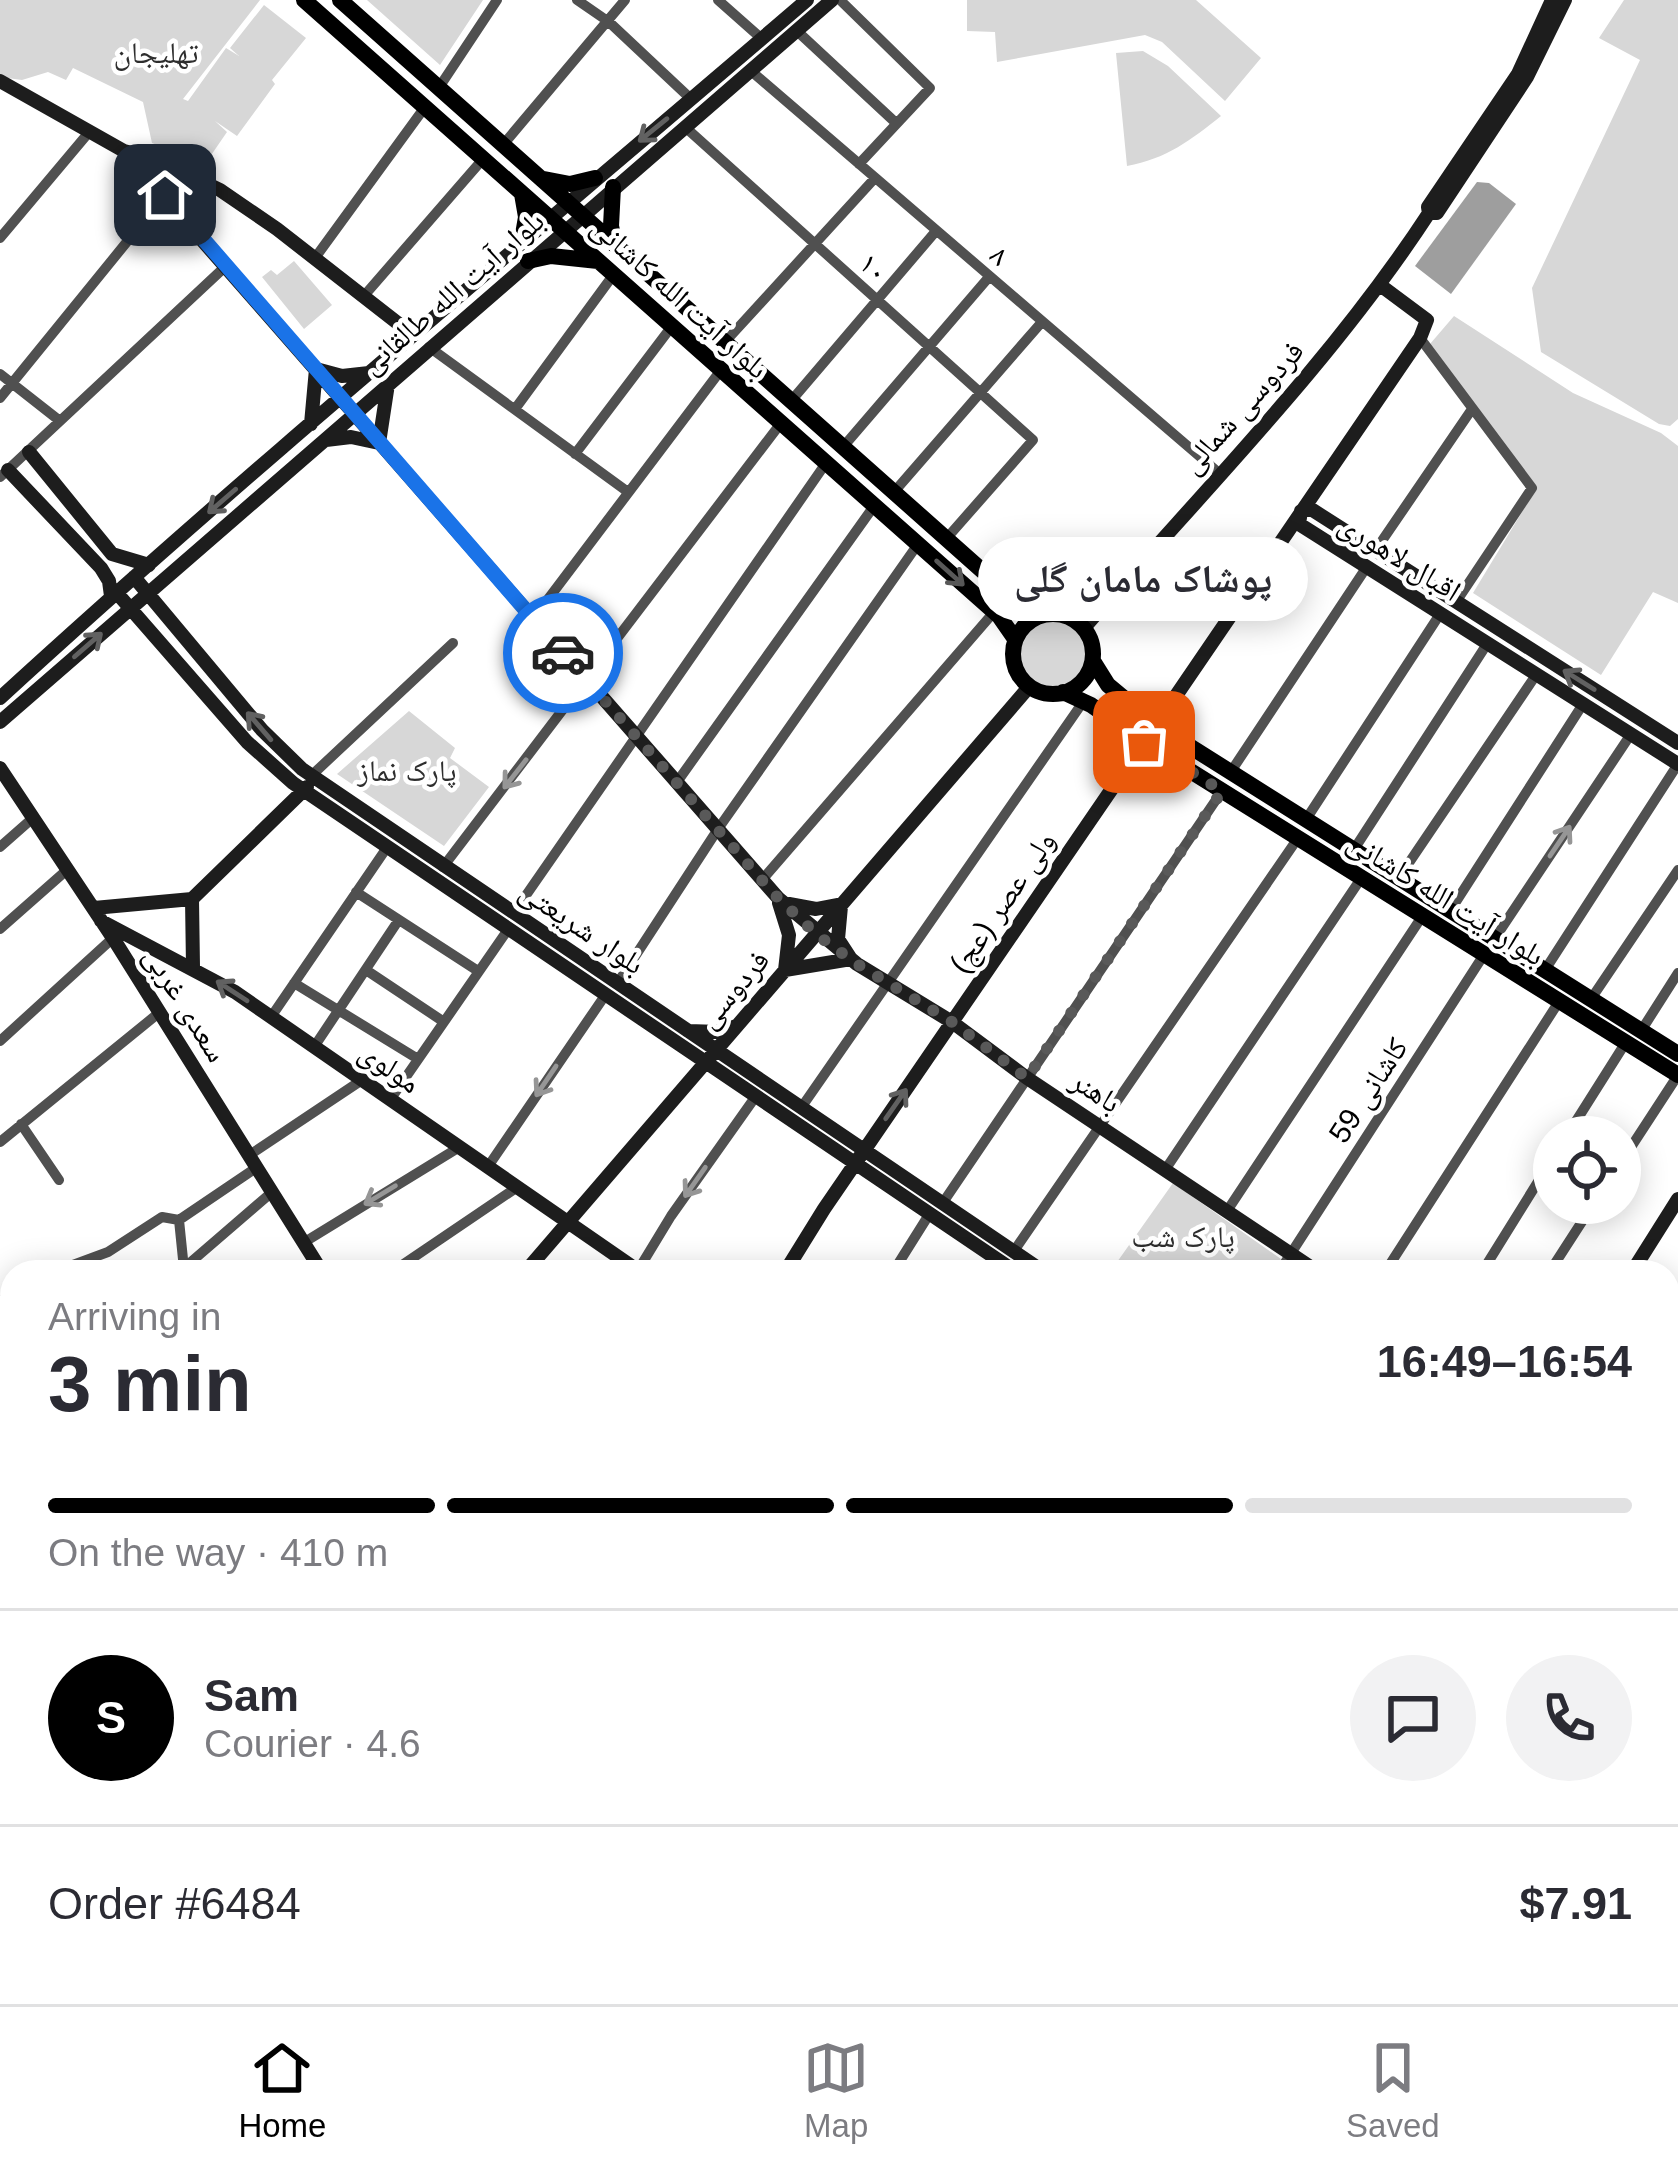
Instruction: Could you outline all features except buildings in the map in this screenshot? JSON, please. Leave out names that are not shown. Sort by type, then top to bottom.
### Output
[{"type":"main road","name":"بلوار آیت الله کاشانی","points":[[304,0],[997,614],[1015,639]]},
{"type":"main road","name":"بلوار آیت الله کاشانی","points":[[340,0],[1013,598],[1042,615]]},
{"type":"main road","name":"بلوار آیت الله طالقانی","points":[[0,698],[521,240],[807,0]]},
{"type":"main road","name":"بلوار آیت الله طالقانی","points":[[4,722],[429,346],[836,0]]},
{"type":"main road","name":"فردوسی شمالی","points":[[1084,628],[1318,364],[1380,285],[1518,74],[1552,0]]},
{"type":"main road","name":"فردوسی شمالی","points":[[1429,213],[1437,213],[1498,125],[1564,0]]},
{"type":"main road","points":[[369,26],[390,54],[717,345],[752,376],[766,378]]},
{"type":"main road","points":[[354,44],[384,62],[471,138],[746,383],[751,396]]},
{"type":"main road","points":[[0,81],[124,151],[158,160],[220,190],[413,335]]},
{"type":"main road","name":"باهنر","points":[[124,151],[635,737],[778,898],[816,934],[1300,1260]]},
{"type":"main road","points":[[617,159],[630,173]]},
{"type":"main road","points":[[538,176],[566,184],[596,178]]},
{"type":"main road","points":[[614,187],[611,226],[616,245]]},
{"type":"main road","points":[[521,240],[526,218],[522,193]]},
{"type":"main road","points":[[528,261],[554,256],[599,261]]},
{"type":"main road","points":[[1156,725],[1420,338],[1427,320],[1380,285]]},
{"type":"main road","points":[[311,424],[316,369],[342,376],[369,374]]},
{"type":"main road","points":[[322,441],[351,437],[380,443],[388,384]]},
{"type":"main road","points":[[28,452],[112,554],[149,565]]},
{"type":"main road","points":[[28,492],[24,482],[29,474],[41,471],[47,475]]},
{"type":"main road","name":"بلوار شریعتی","points":[[4,474],[28,492],[100,568],[114,594],[247,742],[305,791],[511,921],[710,1056],[737,1065],[801,1108],[859,1156]]},
{"type":"main road","name":"اقبال لاهوری","points":[[1678,743],[1311,509],[1301,511],[1298,524],[1678,764]]},
{"type":"main road","points":[[100,568],[112,566],[112,554]]},
{"type":"main road","name":"بلوار شریعتی","points":[[134,577],[280,749],[511,921]]},
{"type":"main road","points":[[997,614],[1008,617],[1016,612],[1013,598]]},
{"type":"main road","points":[[1042,615],[1066,615],[1084,628],[1092,643],[1093,661],[1083,681],[1063,692],[1043,693],[1029,686],[1014,665],[1015,639],[1027,622],[1042,615]]},
{"type":"main road","name":"بلوار آیت الله کاشانی","points":[[1093,661],[1108,685],[1156,725],[1230,773],[1362,878],[1423,915],[1546,970],[1591,999],[1678,1075]]},
{"type":"main road","points":[[1087,703],[1093,686],[1108,685]]},
{"type":"main road","name":"فردوسی","points":[[535,1260],[1029,686]]},
{"type":"main road","name":"بلوار آیت الله کاشانی","points":[[1063,692],[1222,791],[1353,851],[1450,910],[1560,1000],[1678,1054]]},
{"type":"main road","points":[[1638,739],[1654,728]]},
{"type":"main road","name":"ولی عصر (عج)","points":[[793,1260],[1144,742]]},
{"type":"main road","name":"سعدی غربی","points":[[0,768],[98,914],[314,1260]]},
{"type":"main road","points":[[98,914],[192,898],[305,791],[312,775]]},
{"type":"main road","points":[[192,898],[193,967]]},
{"type":"main road","points":[[778,898],[808,909],[842,904],[838,939],[850,959],[784,970],[789,934],[778,898]]},
{"type":"main road","name":"مولوی","points":[[98,914],[271,1017],[620,1260]]},
{"type":"main road","name":"بلوار شریعتی","points":[[611,989],[687,1031],[756,1096],[859,1156],[1002,1260]]},
{"type":"main road","points":[[687,1031],[733,1029],[737,1065]]},
{"type":"main road","points":[[1642,1260],[1672,1222],[1678,1199]]},
{"type":"street","points":[[438,89],[497,0]]},
{"type":"street","points":[[577,0],[609,22],[692,99]]},
{"type":"street","points":[[502,146],[625,0]]},
{"type":"street","points":[[718,0],[762,39]]},
{"type":"street","points":[[836,0],[930,88],[859,164]]},
{"type":"street","points":[[797,31],[896,123]]},
{"type":"street","name":"۸","points":[[752,71],[1219,473]]},
{"type":"street","points":[[315,258],[425,107]]},
{"type":"street","name":"۱۰","points":[[685,127],[1033,440],[946,539]]},
{"type":"street","points":[[0,238],[90,131]]},
{"type":"street","points":[[363,297],[483,159]]},
{"type":"street","points":[[725,343],[875,178]]},
{"type":"street","points":[[0,398],[165,195]]},
{"type":"street","points":[[791,401],[936,231]]},
{"type":"street","points":[[4,474],[227,265]]},
{"type":"street","points":[[514,409],[614,274]]},
{"type":"street","points":[[843,447],[989,277]]},
{"type":"street","points":[[894,492],[1041,323]]},
{"type":"street","points":[[575,454],[672,326]]},
{"type":"street","points":[[1420,338],[1532,488],[1456,602]]},
{"type":"street","points":[[429,346],[628,493]]},
{"type":"street","points":[[533,619],[721,370]]},
{"type":"street","points":[[0,374],[61,421]]},
{"type":"street","points":[[1375,551],[1472,409]]},
{"type":"street","points":[[443,866],[781,423]]},
{"type":"street","points":[[390,1100],[826,463]]},
{"type":"street","points":[[677,782],[874,506]]},
{"type":"street","points":[[487,1168],[918,544]]},
{"type":"street","points":[[1230,773],[1366,568]]},
{"type":"street","points":[[762,880],[997,614]]},
{"type":"street","points":[[1011,1260],[1302,830],[1440,614]]},
{"type":"street","points":[[312,775],[453,643]]},
{"type":"street","points":[[1353,851],[1487,644]]},
{"type":"street","points":[[1398,879],[1536,675]]},
{"type":"street","points":[[801,1108],[1087,703]]},
{"type":"street","points":[[1450,910],[1583,704]]},
{"type":"street","name":"کاشانی 59","points":[[1287,1260],[1490,946],[1638,739]]},
{"type":"street","points":[[1546,970],[1678,764]]},
{"type":"street","points":[[901,1260],[1222,791]]},
{"type":"street","points":[[0,847],[34,817]]},
{"type":"street","points":[[271,1017],[388,846]]},
{"type":"street","points":[[0,929],[68,869]]},
{"type":"street","points":[[1591,999],[1678,870]]},
{"type":"street","points":[[1165,1170],[1362,878]]},
{"type":"street","points":[[356,892],[478,971]]},
{"type":"street","points":[[1227,1211],[1423,915]]},
{"type":"street","points":[[314,1047],[398,921]]},
{"type":"street","points":[[0,1041],[113,938]]},
{"type":"street","points":[[366,970],[444,1022]]},
{"type":"street","points":[[1580,1116],[1678,973]]},
{"type":"street","points":[[294,983],[418,1059]]},
{"type":"street","points":[[1393,1260],[1560,1000]]},
{"type":"street","points":[[0,1142],[160,1012]]},
{"type":"street","points":[[1641,1132],[1678,1075]]},
{"type":"street","points":[[86,1260],[108,1252],[162,1217],[179,1220],[362,1080]]},
{"type":"street","points":[[646,1260],[756,1096]]},
{"type":"street","points":[[20,1124],[59,1180]]},
{"type":"street","points":[[302,1243],[458,1148]]},
{"type":"street","points":[[410,1260],[516,1188]]},
{"type":"street","points":[[1489,1260],[1533,1190]]},
{"type":"street","points":[[195,1260],[271,1193]]},
{"type":"street","points":[[179,1220],[183,1260]]},
{"type":"street","points":[[1557,1260],[1580,1224]]},
{"type":"green space","name":"تهلیجان","points":[[0,0],[260,0],[183,99],[188,101],[226,48],[239,56],[230,48],[264,5],[306,38],[272,80],[275,84],[237,136],[215,121],[227,132],[205,164],[152,143],[143,102],[73,68],[66,80],[48,72],[22,80],[0,77]]},
{"type":"green space","points":[[367,0],[483,0],[440,65]]},
{"type":"green space","points":[[967,0],[1196,0],[1261,58],[1225,101],[1162,42],[1145,35],[997,62],[995,32],[967,31]]},
{"type":"green space","points":[[1624,0],[1678,0],[1678,419],[1670,426],[1659,424],[1541,352],[1532,288],[1640,60],[1599,38]]},
{"type":"green space","points":[[1143,51],[1168,66],[1221,116],[1177,147],[1127,166],[1116,53]]},
{"type":"green space","points":[[294,261],[332,305],[304,329],[262,277],[271,270],[277,275]]},
{"type":"green space","points":[[1454,316],[1573,393],[1661,433],[1678,446],[1678,603],[1653,592],[1601,675],[1473,593],[1536,489],[1430,344]]},
{"type":"green space","points":[[1052,618],[1077,628],[1087,653],[1077,678],[1052,688],[1027,678],[1017,653],[1027,628]]},
{"type":"green space","name":"پارک نماز","points":[[409,711],[455,748],[450,758],[489,787],[444,846],[337,774]]},
{"type":"green space","name":"پارک شب","points":[[1173,1183],[1281,1259],[1280,1260],[1118,1260]]},
{"type":"shaded area","points":[[1477,182],[1489,183],[1516,204],[1451,294],[1415,266]]},
{"type":"way so far","points":[[563,653],[775,895],[816,934],[952,1022],[1027,1078],[1222,791],[1144,742]]},
{"type":"place","name":"پوشاک مامان گلی","points":[[1144,742]]},
{"type":"route","points":[[165,195],[563,653]]}]
